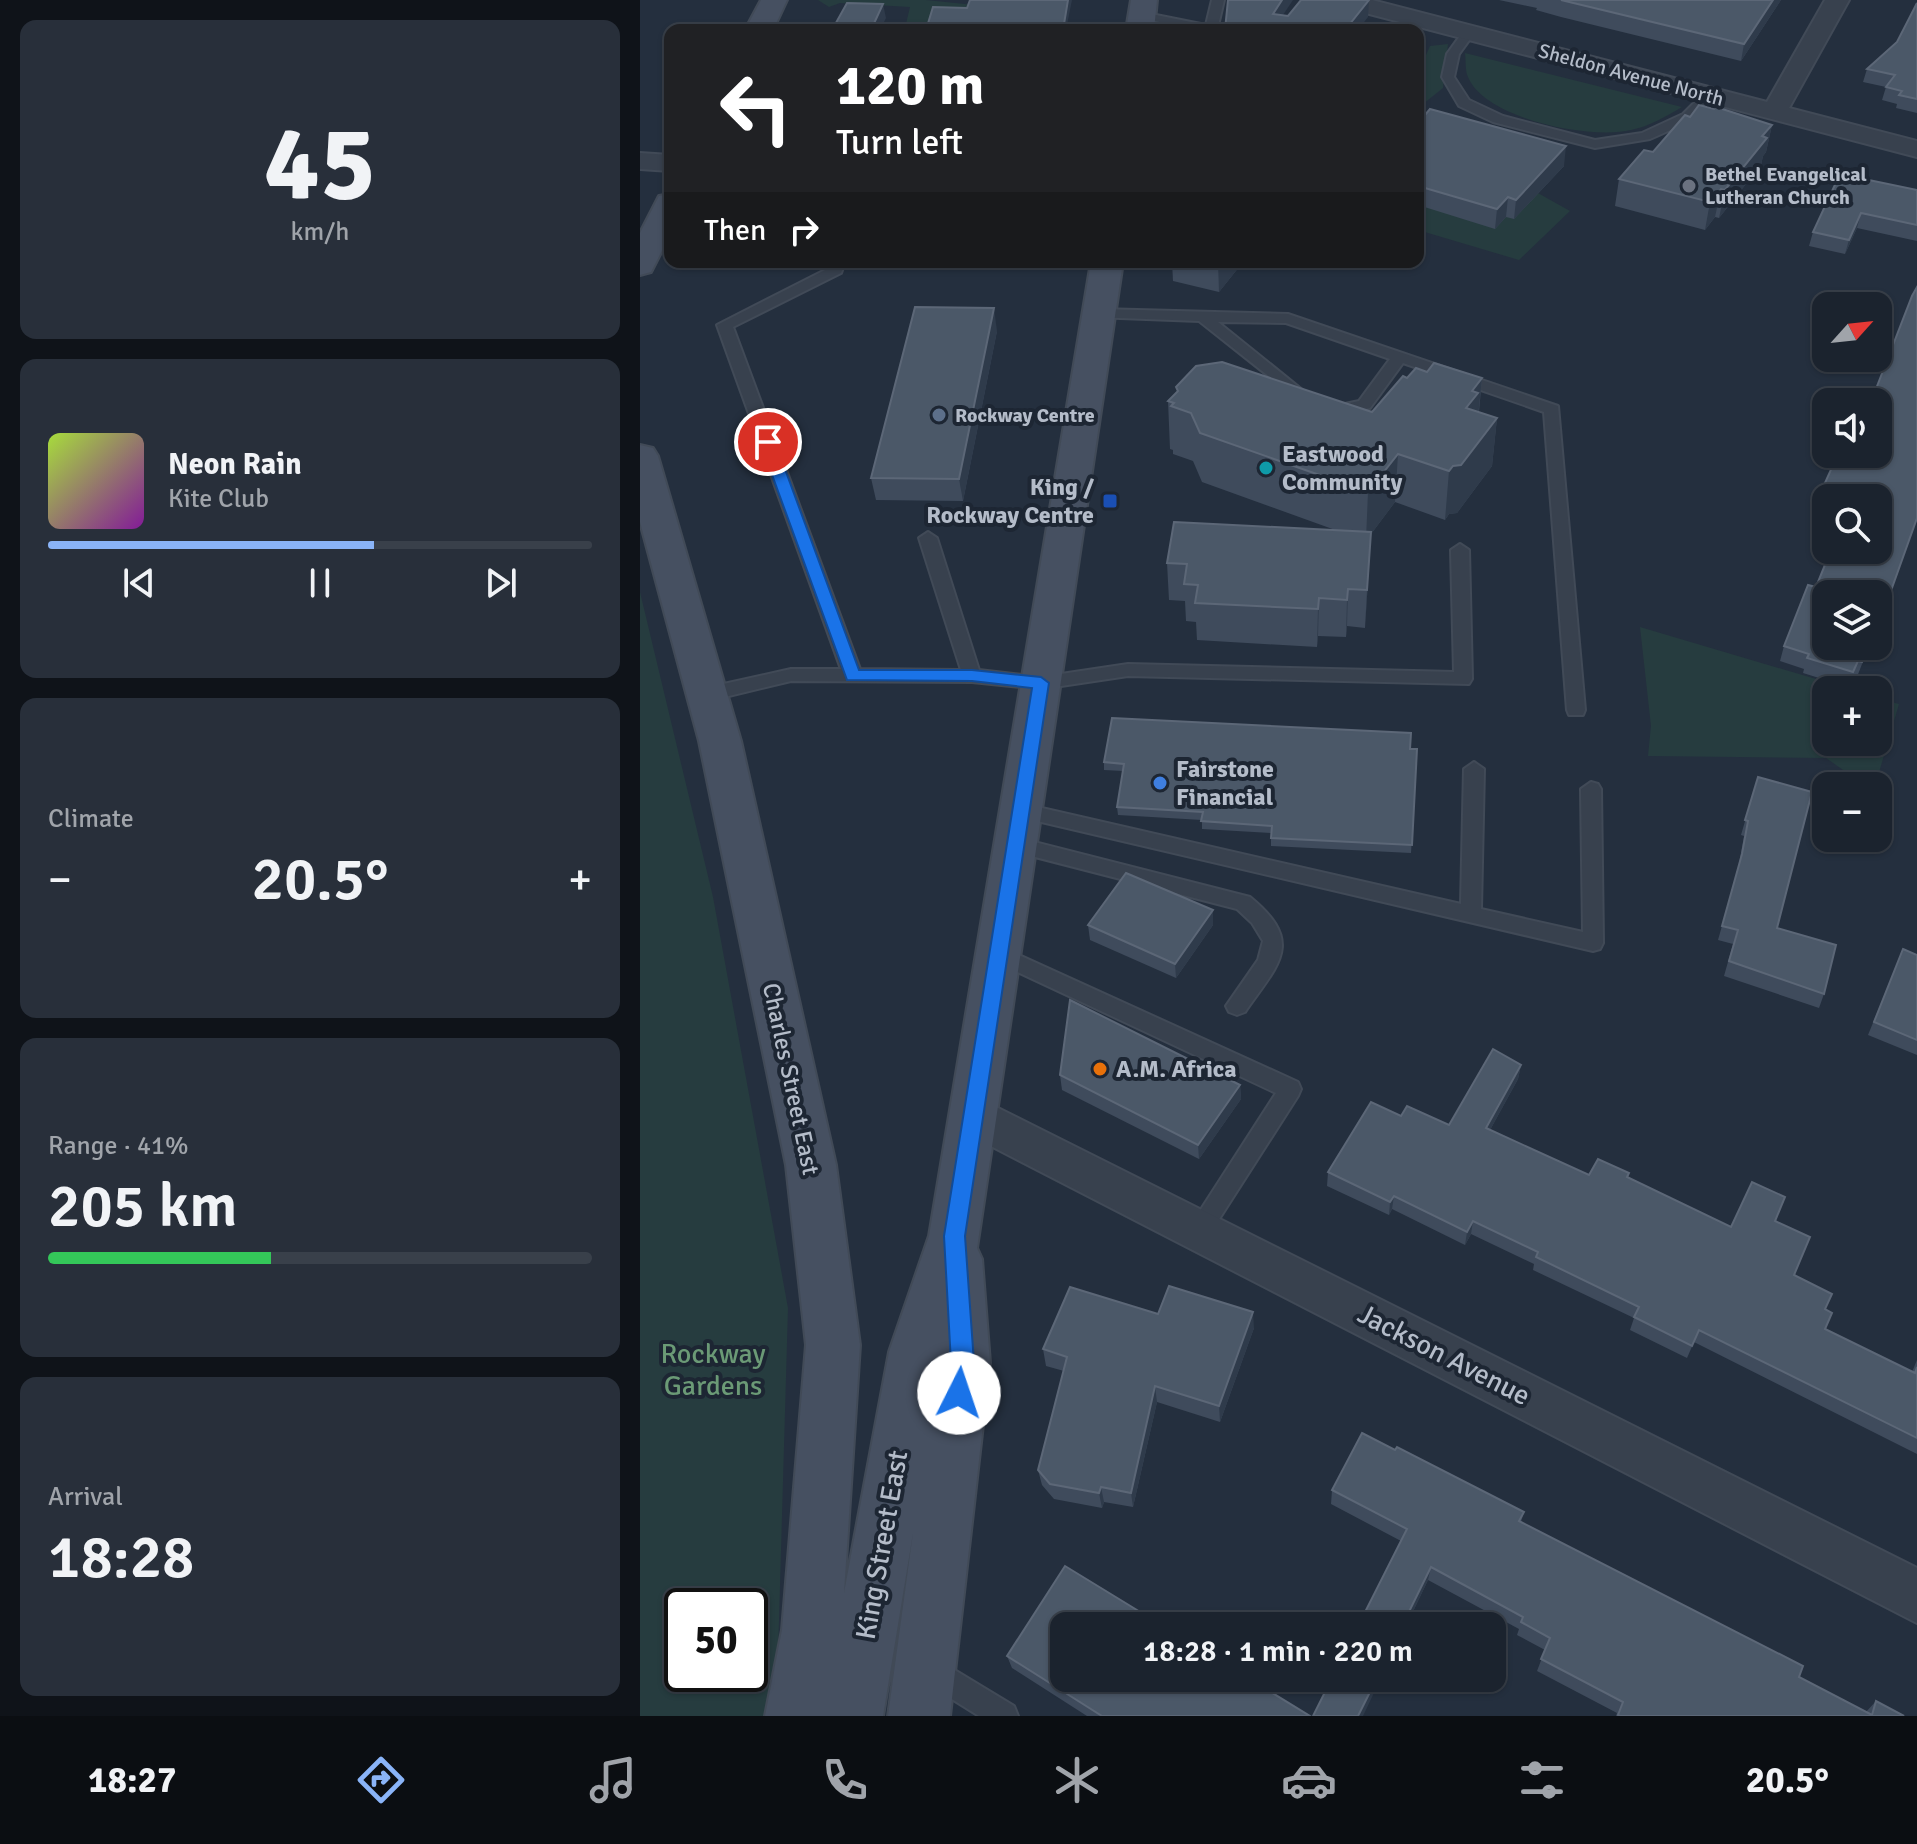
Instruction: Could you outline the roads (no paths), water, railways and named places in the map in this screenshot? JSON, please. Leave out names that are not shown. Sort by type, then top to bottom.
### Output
[{"type":"main road","points":[[762,24],[774,0]]},
{"type":"main road","points":[[640,265],[664,215]]},
{"type":"main road","name":"King Street East","points":[[852,1716],[916,1352],[955,1236],[1106,268]]},
{"type":"main road","name":"Charles Street East","points":[[640,456],[708,694],[811,1165],[833,1345],[812,1630],[796,1716]]},
{"type":"main road","name":"King Street East","points":[[922,1691],[963,1363],[955,1236]]},
{"type":"street","name":"Sheldon Avenue North","points":[[1344,0],[1408,24]]},
{"type":"street","points":[[1774,112],[1837,0]]},
{"type":"street","name":"Sheldon Avenue North","points":[[1424,26],[1469,32],[1917,149]]},
{"type":"street","points":[[640,161],[664,163]]},
{"type":"street","name":"Jackson Avenue","points":[[972,1114],[1917,1596]]},
{"type":"lane","points":[[1212,24],[1218,0]]},
{"type":"lane","points":[[1142,15],[1183,24]]},
{"type":"lane","points":[[1469,32],[1453,54],[1448,77],[1464,103],[1498,119],[1595,144],[1645,136],[1688,117],[1710,95]]},
{"type":"lane","points":[[836,268],[725,325],[853,676]]},
{"type":"lane","points":[[1099,314],[1288,319],[1552,409],[1576,710]]},
{"type":"lane","points":[[1205,319],[1321,413],[1364,405],[1400,356]]},
{"type":"lane","points":[[928,538],[972,676]]},
{"type":"lane","points":[[708,694],[791,675],[972,676],[1041,683],[1128,670],[1463,679],[1460,550]]},
{"type":"lane","points":[[1471,915],[1474,769]]},
{"type":"lane","points":[[1018,827],[1471,915],[1593,943],[1591,789]]},
{"type":"lane","points":[[1018,827],[1243,903],[1260,915],[1274,932],[1275,948],[1237,1006]]},
{"type":"lane","points":[[997,953],[1290,1089],[1199,1231]]},
{"type":"lane","points":[[922,1691],[1004,1716]]},
{"type":"place","name":"Bethel Evangelical Lutheran Church","points":[[1689,186]]},
{"type":"place","name":"Rockway Centre","points":[[939,415]]},
{"type":"place","name":"Eastwood Community","points":[[1266,468]]},
{"type":"place","name":"King / Rockway Centre","points":[[1110,501]]},
{"type":"place","name":"Fairstone Financial","points":[[1160,783]]},
{"type":"place","name":"A.M. Africa","points":[[1100,1069]]},
{"type":"park label","name":"Rockway Gardens","points":[[713,1370]]}]
